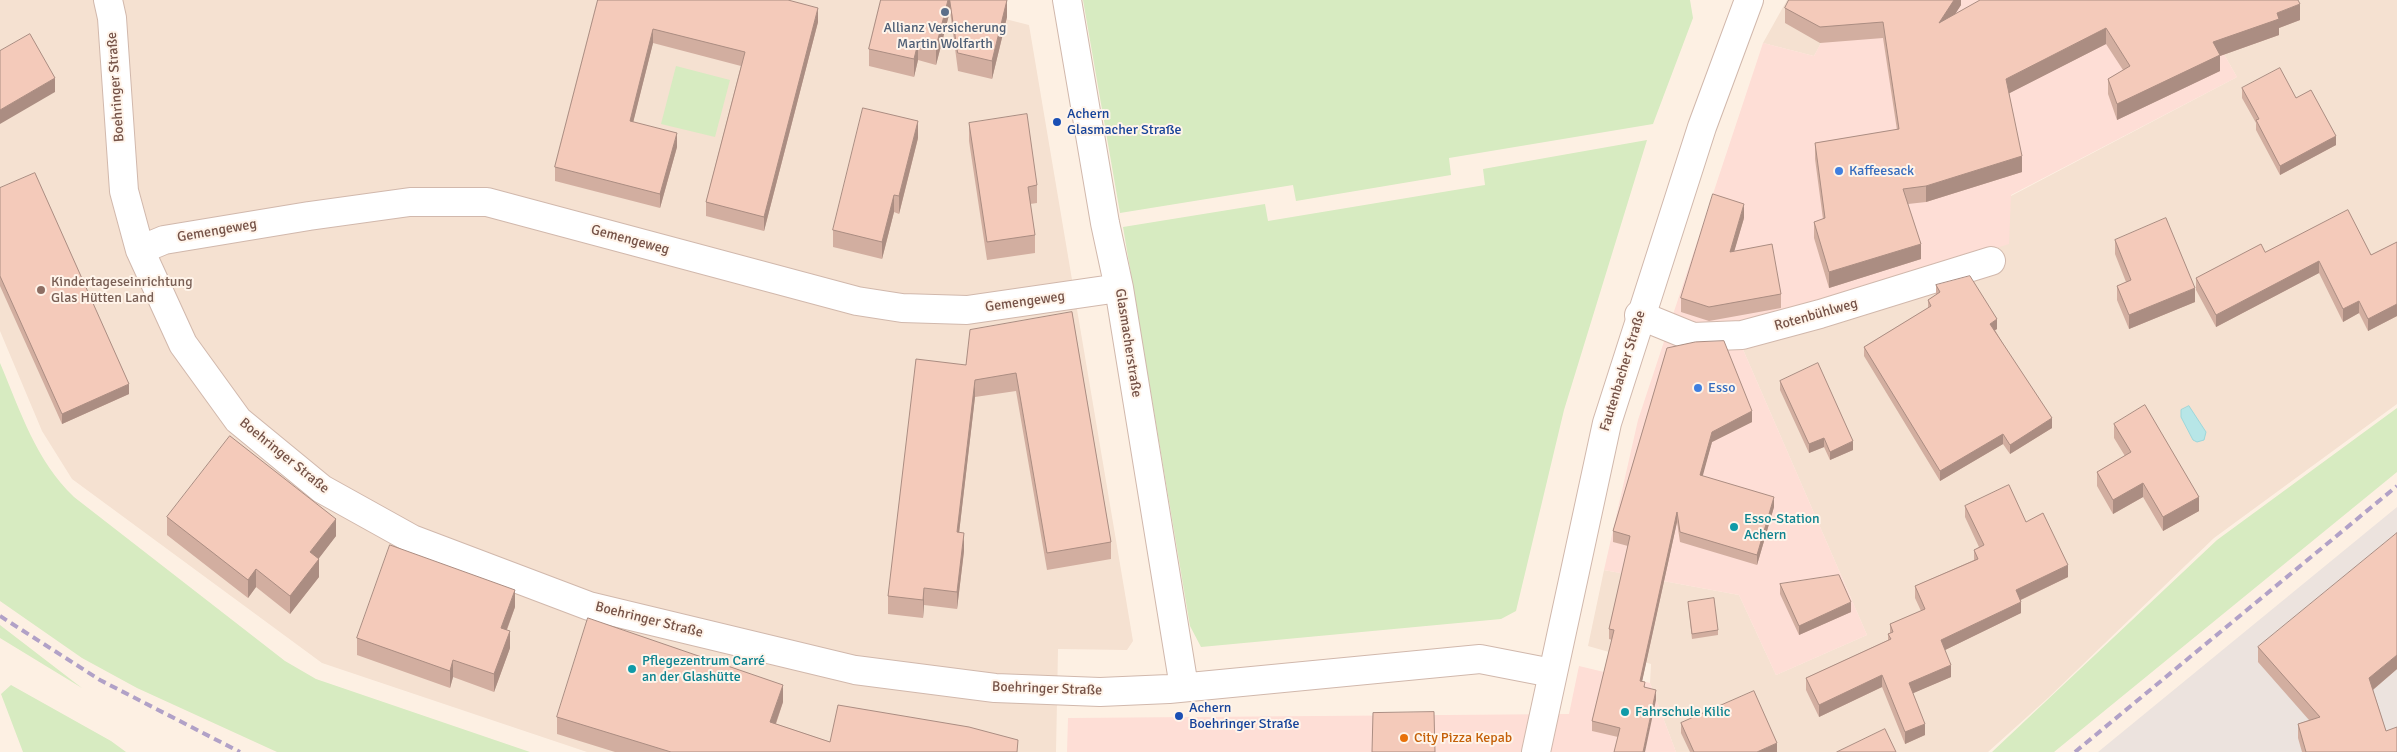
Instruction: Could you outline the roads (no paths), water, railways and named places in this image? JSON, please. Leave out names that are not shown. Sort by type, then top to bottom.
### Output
[{"type":"street","name":"Boehringer Straße","points":[[108,0],[112,18],[124,191],[140,250],[183,344],[238,420],[322,489],[412,539],[589,606],[855,670],[995,688],[1100,692],[1184,687],[1480,659],[1552,672]]},
{"type":"street","name":"Glasmacherstraße","points":[[1067,0],[1105,223],[1119,288],[1184,687]]},
{"type":"street","name":"Fautenbacher Straße","points":[[1536,752],[1606,423],[1639,315],[1702,127],[1750,0]]},
{"type":"street","name":"Gemengeweg","points":[[140,250],[164,240],[309,216],[410,202],[487,202],[857,301],[902,308],[967,310],[1119,288]]},
{"type":"street","name":"Rotenbühlweg","points":[[1639,315],[1693,337],[1742,335],[1829,312],[1991,261]]},
{"type":"water","points":[[2189,406],[2206,432],[2204,440],[2197,442],[2193,440],[2181,417],[2181,410]]},
{"type":"railway","points":[[2075,752],[2397,486]]},
{"type":"railway","points":[[0,616],[100,680],[240,752]]},
{"type":"place","name":"Allianz Versicherung Martin Wolfarth","points":[[945,12]]},
{"type":"place","name":"Achern Glasmacher Straße","points":[[1057,122]]},
{"type":"place","name":"Kaffeesack","points":[[1839,171]]},
{"type":"place","name":"Kindertageseinrichtung Glas Hütten Land","points":[[41,290]]},
{"type":"place","name":"Esso","points":[[1698,388]]},
{"type":"place","name":"Esso-Station Achern","points":[[1734,527]]},
{"type":"place","name":"Pflegezentrum Carré an der Glashütte","points":[[632,669]]},
{"type":"place","name":"Fahrschule Kilic","points":[[1625,712]]},
{"type":"place","name":"Achern Boehringer Straße","points":[[1179,716]]},
{"type":"place","name":"City Pizza Kepab","points":[[1404,738]]}]
